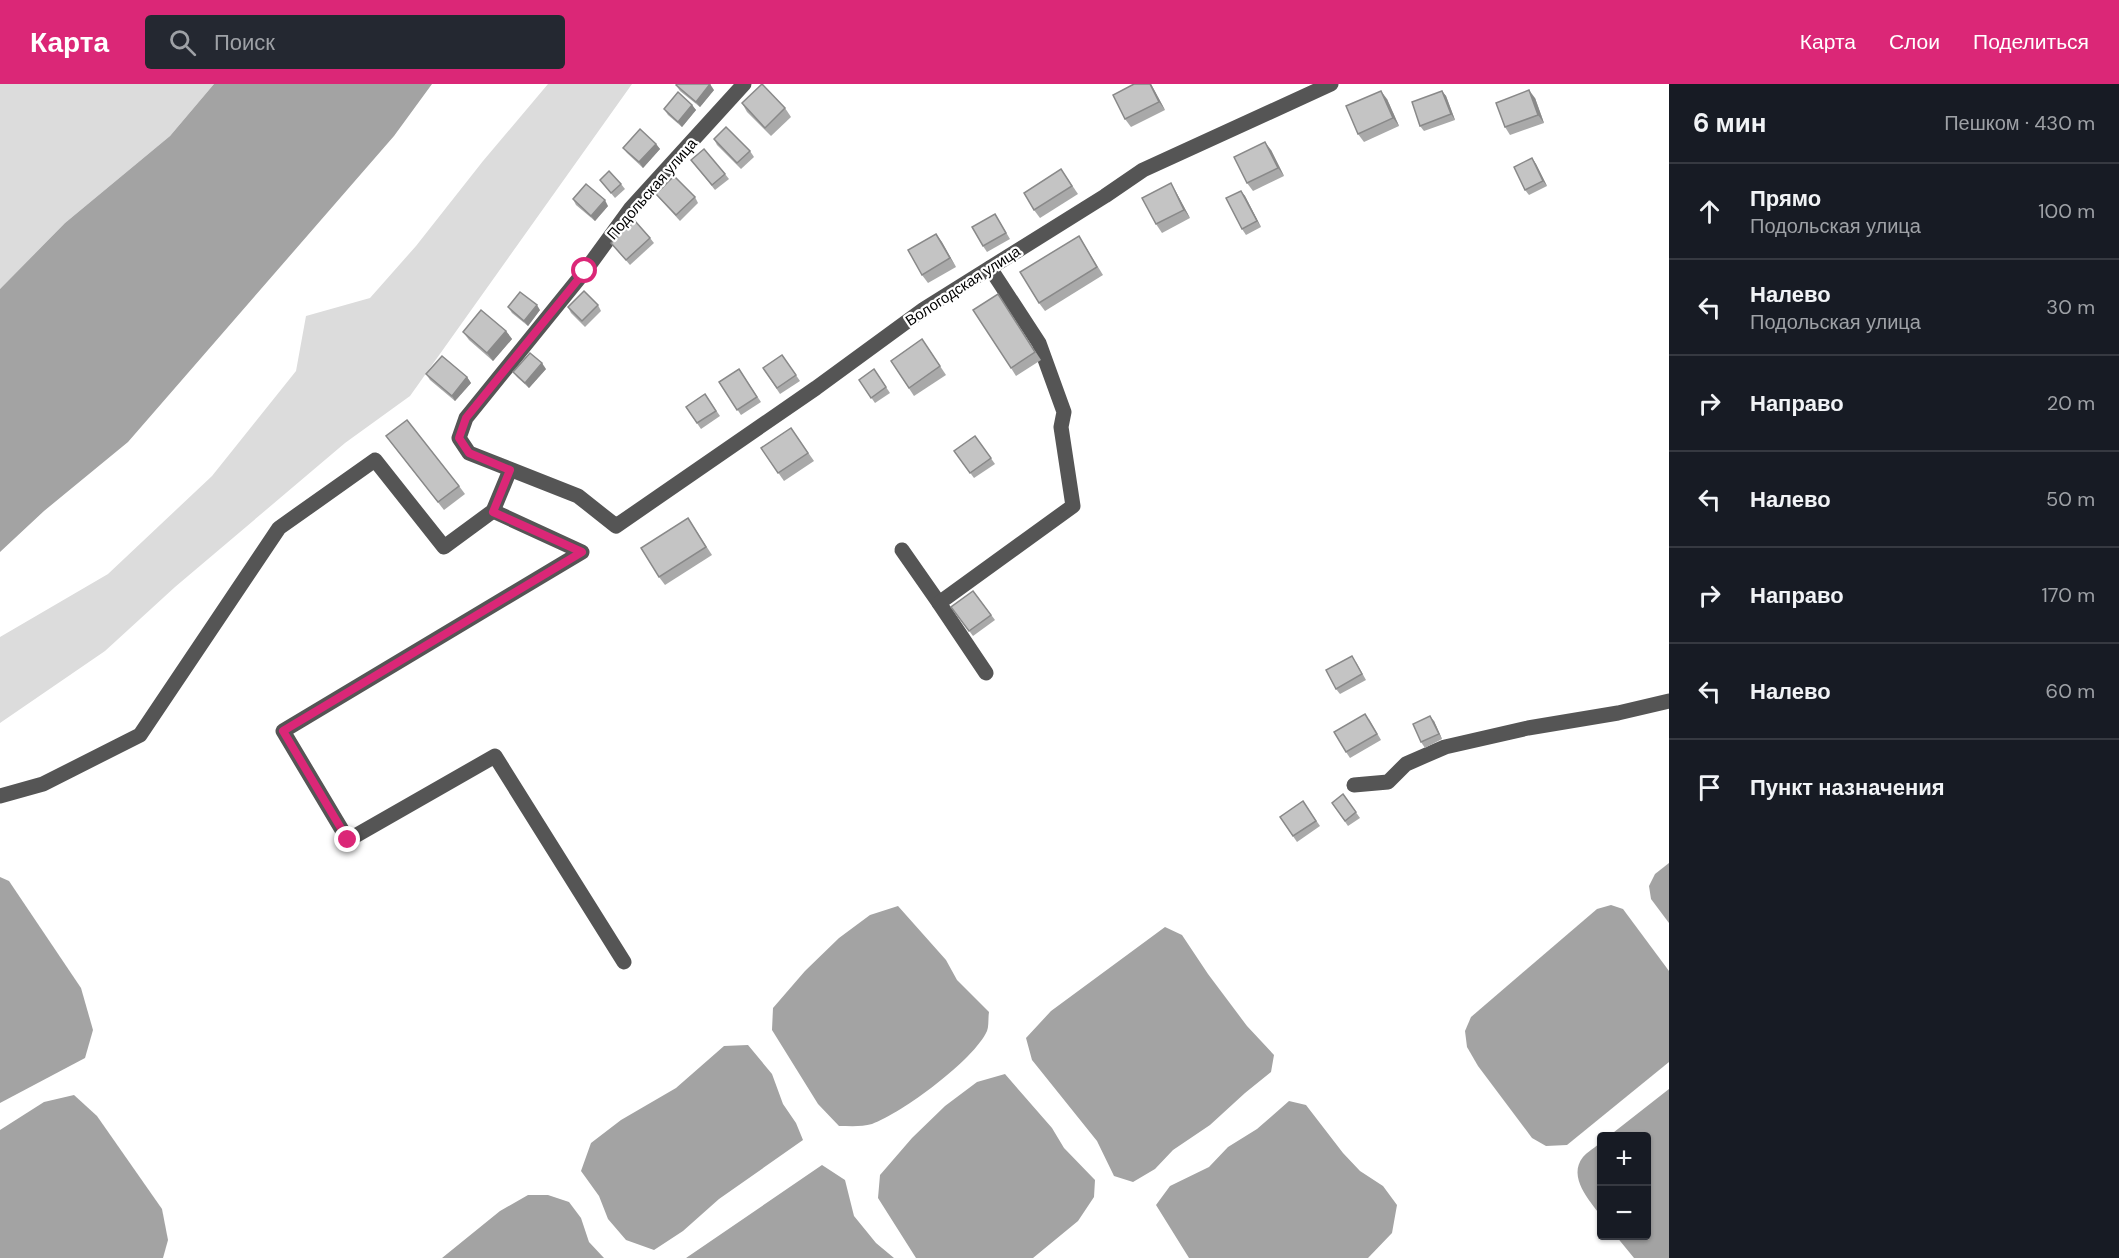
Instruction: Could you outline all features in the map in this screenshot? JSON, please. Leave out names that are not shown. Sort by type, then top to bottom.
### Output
[{"type":"street","name":"Подольская улица","points":[[616,526],[578,496],[469,453],[459,438],[466,418],[585,271],[631,208],[744,84]]},
{"type":"street","name":"Вологодская улица","points":[[616,526],[816,388],[924,309],[1143,170],[1331,84]]},
{"type":"street","points":[[939,603],[1073,506],[1061,427],[1065,412],[1039,343],[990,268]]},
{"type":"street","points":[[0,796],[43,784],[140,735],[279,528],[375,460],[444,547],[493,512],[510,470]]},
{"type":"street","points":[[493,512],[582,552],[283,731],[348,840],[495,756],[624,962]]},
{"type":"street","points":[[902,550],[986,673]]},
{"type":"street","points":[[1354,785],[1388,782],[1407,764],[1445,747],[1528,728],[1618,713],[1669,700]]},
{"type":"shaded area","points":[[0,84],[214,84],[170,136],[65,223],[0,289]]},
{"type":"shaded area","points":[[214,84],[432,84],[394,136],[128,442],[44,511],[0,552],[0,289],[65,223],[170,136]]},
{"type":"shaded area","points":[[548,84],[632,84],[410,396],[345,443],[175,587],[105,651],[0,723],[0,637],[108,574],[212,476],[296,371],[306,316],[370,298],[416,246]]},
{"type":"shaded area","points":[[1669,863],[1669,923],[1651,899],[1649,886],[1655,874]]},
{"type":"shaded area","points":[[0,877],[9,881],[81,988],[93,1030],[85,1058],[0,1103]]},
{"type":"shaded area","points":[[1611,905],[1623,909],[1669,971],[1669,1062],[1567,1145],[1546,1146],[1532,1138],[1478,1066],[1467,1047],[1465,1031],[1471,1017],[1597,909]]},
{"type":"shaded area","points":[[898,906],[946,960],[957,980],[989,1012],[988,1029],[980,1043],[953,1070],[901,1109],[872,1124],[839,1126],[818,1104],[772,1030],[773,1008],[805,971],[839,938],[870,915]]},
{"type":"shaded area","points":[[1165,927],[1182,935],[1247,1026],[1274,1055],[1271,1072],[1210,1125],[1173,1150],[1155,1169],[1133,1182],[1114,1176],[1097,1141],[1032,1060],[1026,1038],[1051,1011]]},
{"type":"shaded area","points":[[748,1045],[772,1074],[783,1104],[796,1123],[803,1140],[719,1199],[683,1231],[654,1250],[626,1240],[608,1219],[599,1196],[581,1171],[591,1143],[621,1120],[676,1088],[724,1046]]},
{"type":"shaded area","points":[[1005,1074],[1052,1128],[1064,1148],[1095,1180],[1094,1197],[1078,1221],[1033,1258],[916,1258],[878,1198],[880,1175],[912,1138],[945,1106],[977,1082]]},
{"type":"shaded area","points":[[1669,1089],[1669,1258],[1634,1258],[1619,1240],[1651,1240],[1651,1132],[1614,1132]]},
{"type":"shaded area","points":[[74,1095],[97,1116],[162,1209],[168,1240],[163,1258],[0,1258],[0,1130],[44,1102]]},
{"type":"shaded area","points":[[1289,1101],[1306,1105],[1360,1171],[1383,1186],[1397,1205],[1392,1233],[1368,1258],[1189,1258],[1156,1205],[1170,1186],[1209,1167],[1228,1147],[1257,1129]]},
{"type":"shaded area","points":[[1597,1145],[1597,1211],[1579,1181],[1579,1165],[1587,1153]]},
{"type":"shaded area","points":[[822,1165],[845,1180],[854,1216],[876,1243],[894,1258],[686,1258]]},
{"type":"shaded area","points":[[528,1195],[548,1195],[569,1202],[581,1218],[589,1242],[604,1258],[442,1258],[500,1211]]},
{"type":"building","points":[[677,84],[710,84],[696,102]]},
{"type":"building","points":[[762,84],[785,108],[765,128],[742,103]]},
{"type":"building","points":[[1134,84],[1150,84],[1159,102],[1125,119],[1113,95]]},
{"type":"building","points":[[1529,90],[1538,115],[1505,127],[1496,103]]},
{"type":"building","points":[[1381,91],[1393,118],[1358,134],[1346,106]]},
{"type":"building","points":[[1442,91],[1451,114],[1420,126],[1412,102]]},
{"type":"building","points":[[678,92],[692,105],[678,122],[664,109]]},
{"type":"building","points":[[726,127],[750,151],[737,163],[714,139]]},
{"type":"building","points":[[640,129],[656,144],[639,162],[623,148]]},
{"type":"building","points":[[1265,142],[1278,168],[1247,183],[1234,157]]},
{"type":"building","points":[[704,149],[725,174],[712,185],[691,160]]},
{"type":"building","points":[[1532,158],[1543,181],[1525,190],[1514,167]]},
{"type":"building","points":[[1061,169],[1072,186],[1034,210],[1024,193]]},
{"type":"building","points":[[609,171],[621,184],[611,193],[600,180]]},
{"type":"building","points":[[674,176],[695,197],[676,215],[656,194]]},
{"type":"building","points":[[1171,183],[1184,210],[1156,224],[1142,198]]},
{"type":"building","points":[[586,184],[605,200],[591,216],[573,199]]},
{"type":"building","points":[[1241,191],[1257,221],[1242,229],[1226,198]]},
{"type":"building","points":[[995,214],[1006,233],[983,246],[972,227]]},
{"type":"building","points":[[635,221],[650,238],[626,260],[611,243]]},
{"type":"building","points":[[936,234],[950,258],[922,275],[908,250]]},
{"type":"building","points":[[1079,236],[1097,267],[1039,303],[1020,272]]},
{"type":"building","points":[[584,291],[598,305],[582,321],[568,307]]},
{"type":"building","points":[[520,292],[537,305],[524,321],[508,307]]},
{"type":"building","points":[[998,294],[1035,352],[1011,368],[973,310]]},
{"type":"building","points":[[481,310],[506,331],[487,353],[463,332]]},
{"type":"building","points":[[922,339],[940,366],[909,388],[891,361]]},
{"type":"building","points":[[530,353],[542,363],[525,383],[513,372]]},
{"type":"building","points":[[782,355],[796,375],[777,388],[763,368]]},
{"type":"building","points":[[442,356],[467,377],[452,396],[426,374]]},
{"type":"building","points":[[739,369],[757,397],[737,410],[719,382]]},
{"type":"building","points":[[874,369],[886,387],[871,398],[859,380]]},
{"type":"building","points":[[705,394],[716,411],[697,423],[686,407]]},
{"type":"building","points":[[407,420],[459,486],[438,502],[386,436]]},
{"type":"building","points":[[791,428],[808,453],[778,473],[761,448]]},
{"type":"building","points":[[975,436],[991,458],[970,473],[954,451]]},
{"type":"building","points":[[688,518],[706,547],[659,577],[641,548]]},
{"type":"building","points":[[973,591],[991,615],[969,631],[951,607]]},
{"type":"building","points":[[1352,656],[1362,674],[1336,689],[1326,670]]},
{"type":"building","points":[[1365,714],[1377,734],[1346,752],[1334,732]]},
{"type":"building","points":[[1430,716],[1439,734],[1421,742],[1413,724]]},
{"type":"building","points":[[1343,794],[1356,812],[1345,821],[1332,803]]},
{"type":"building","points":[[1303,801],[1316,821],[1293,836],[1280,817]]},
{"type":"route","points":[[348,840],[283,731],[582,552],[493,512],[510,470],[469,453],[459,438],[466,418],[585,271]]}]
